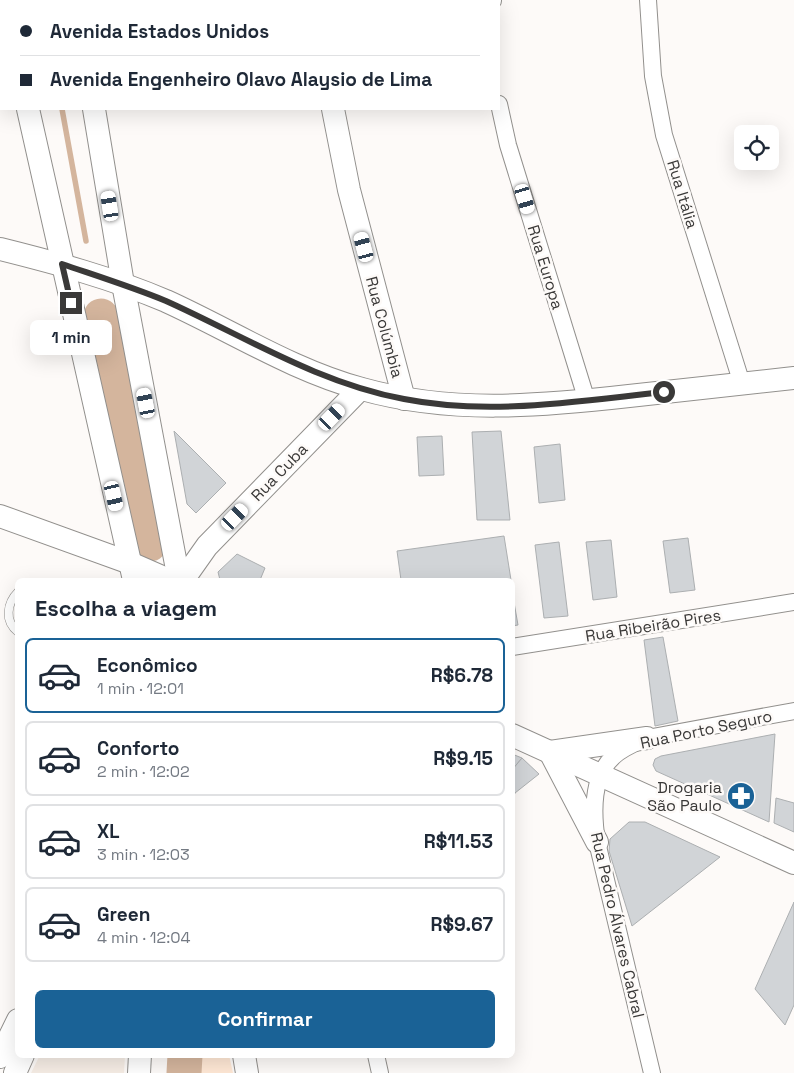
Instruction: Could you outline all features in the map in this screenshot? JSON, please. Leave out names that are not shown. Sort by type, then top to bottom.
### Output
[{"type":"main road","points":[[28,110],[132,572]]},
{"type":"main road","points":[[94,110],[123,284],[181,578]]},
{"type":"main road","name":"Rua Colúmbia","points":[[333,110],[349,190],[404,399]]},
{"type":"main road","points":[[0,249],[62,264],[123,284],[320,374],[360,389],[404,399],[475,406],[530,406],[794,378]]},
{"type":"main road","name":"Rua Cuba","points":[[183,578],[207,546],[360,389]]},
{"type":"main road","points":[[0,516],[132,572],[160,578]]},
{"type":"main road","points":[[515,736],[794,863]]},
{"type":"main road","points":[[550,752],[647,738]]},
{"type":"main road","points":[[550,752],[597,842]]},
{"type":"main road","points":[[0,1057],[15,1026]]},
{"type":"main road","points":[[15,1073],[22,1058]]},
{"type":"main road","points":[[139,1073],[140,1058]]},
{"type":"main road","points":[[244,1058],[247,1073]]},
{"type":"street","name":"Rua Itália","points":[[648,0],[653,76],[664,135],[742,384]]},
{"type":"street","name":"Rua Europa","points":[[500,108],[508,144],[587,401]]},
{"type":"street","name":"Rua Ribeirão Pires","points":[[515,647],[794,602]]},
{"type":"street","name":"Rua Porto Seguro","points":[[601,776],[612,758],[626,747],[647,738],[794,711]]},
{"type":"street","name":"Rua Pedro Álvares Cabral","points":[[601,776],[595,808],[597,842],[652,1073]]},
{"type":"street","points":[[377,1058],[380,1073]]},
{"type":"lane","points":[[15,596],[9,605],[8,616],[15,627]]},
{"type":"shaded area","points":[[38,1058],[125,1058],[124,1073],[31,1073]]},
{"type":"shaded area","points":[[193,1058],[230,1058],[233,1073],[192,1073]]},
{"type":"building","points":[[174,431],[226,483],[196,513],[187,504]]},
{"type":"building","points":[[501,431],[510,520],[477,520],[472,432]]},
{"type":"building","points":[[442,436],[444,475],[419,476],[417,437]]},
{"type":"building","points":[[560,444],[565,500],[539,503],[534,447]]},
{"type":"building","points":[[504,536],[511,578],[401,578],[397,551]]},
{"type":"building","points":[[688,538],[695,590],[670,593],[663,541]]},
{"type":"building","points":[[611,540],[617,597],[593,600],[586,542]]},
{"type":"building","points":[[559,542],[568,616],[544,618],[535,545]]},
{"type":"building","points":[[237,554],[265,568],[261,578],[220,578],[218,572]]},
{"type":"building","points":[[515,608],[518,625],[515,626]]},
{"type":"building","points":[[663,637],[678,721],[655,726],[644,640]]},
{"type":"building","name":"Drogaria São Paulo","points":[[775,734],[769,822],[656,771],[653,765],[655,759],[661,756]]},
{"type":"building","points":[[515,755],[522,758],[515,766]]},
{"type":"building","points":[[522,758],[539,774],[515,793],[515,766]]},
{"type":"building","points":[[776,798],[794,803],[794,832],[774,823]]},
{"type":"building","points":[[629,822],[645,822],[720,857],[632,926],[609,851],[610,839]]},
{"type":"building","points":[[794,902],[794,1005],[785,1025],[755,989]]},
{"type":"waterway","points":[[62,110],[86,241]]},
{"type":"waterway","points":[[101,316],[150,544]]},
{"type":"waterway","points":[[184,1073],[185,1058]]},
{"type":"place","name":"Drogaria São Paulo","points":[[741,796]]},
{"type":"route","points":[[71,303],[62,264],[123,284],[166,302],[235,336],[320,374],[360,389],[427,403],[466,406],[530,406],[664,392]]}]
